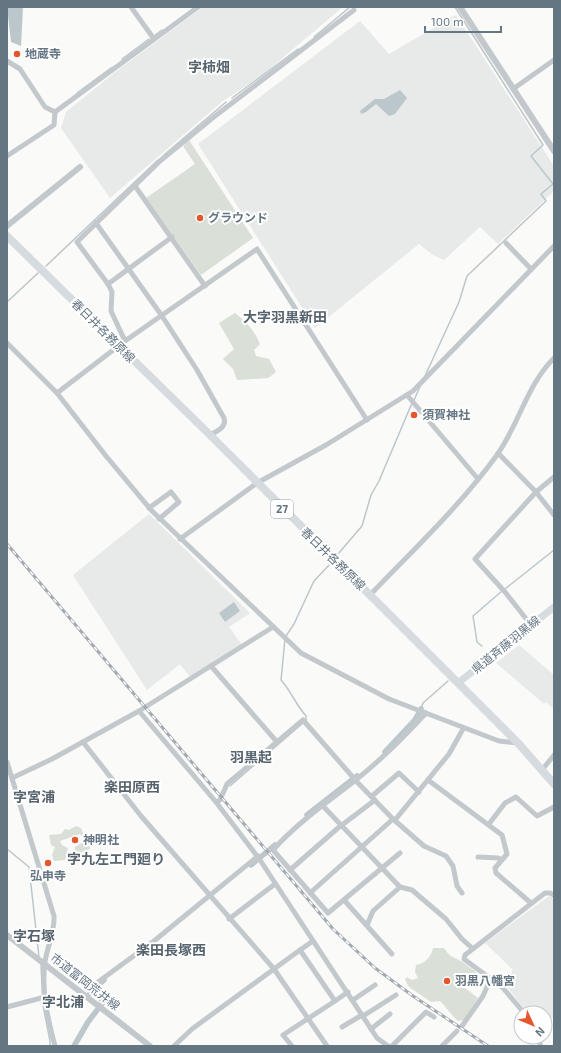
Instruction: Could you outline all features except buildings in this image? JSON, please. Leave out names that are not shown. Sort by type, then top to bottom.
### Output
[{"type":"main road","name":"春日井各務原線","points":[[7,236],[122,344],[257,483],[518,743],[554,784]]},
{"type":"main road","name":"県道斉藤羽黒線","points":[[458,683],[554,607]]},
{"type":"street","points":[[131,7],[154,39]]},
{"type":"street","points":[[7,156],[54,125],[55,112],[198,7]]},
{"type":"street","points":[[460,7],[554,151]]},
{"type":"street","points":[[122,344],[111,311],[112,292],[108,284],[77,242],[160,161],[215,116],[354,10]]},
{"type":"street","points":[[7,60],[20,69],[45,107],[55,112]]},
{"type":"street","points":[[513,89],[554,60]]},
{"type":"street","points":[[7,226],[80,166]]},
{"type":"street","points":[[135,186],[205,286]]},
{"type":"street","points":[[96,223],[162,316],[197,370],[224,418],[225,422],[223,426],[210,435]]},
{"type":"street","points":[[108,284],[172,237]]},
{"type":"street","points":[[506,243],[531,269]]},
{"type":"street","points":[[180,539],[257,483],[326,445],[407,395],[441,363],[554,246]]},
{"type":"street","points":[[57,393],[122,344],[258,249],[367,420]]},
{"type":"street","points":[[7,343],[57,393],[149,508],[301,653],[389,699],[463,729],[505,743],[518,743]]},
{"type":"street","points":[[370,595],[461,502],[498,453],[534,383],[554,358]]},
{"type":"street","points":[[407,395],[478,479]]},
{"type":"street","points":[[498,453],[536,492],[554,515]]},
{"type":"street","points":[[531,625],[503,590],[475,559],[536,492],[554,477]]},
{"type":"street","points":[[149,508],[171,492],[179,502],[160,519]]},
{"type":"street","points":[[10,776],[84,742],[139,711],[273,627]]},
{"type":"street","points":[[211,666],[277,742]]},
{"type":"street","points":[[139,711],[216,802],[259,858],[377,1038],[387,1046]]},
{"type":"street","points":[[400,853],[328,913],[273,850],[288,834],[322,805],[356,780],[387,754],[426,713]]},
{"type":"street","points":[[216,802],[220,800],[227,784],[277,742],[304,722],[356,780],[394,819],[424,846],[446,856],[453,866],[457,886],[462,893]]},
{"type":"street","points":[[310,893],[394,819],[419,792],[449,754],[463,729]]},
{"type":"street","points":[[84,742],[142,816],[210,897],[274,969],[327,1046]]},
{"type":"street","points":[[542,770],[554,755]]},
{"type":"street","points":[[7,762],[10,776],[54,916],[54,928],[44,964],[42,997],[55,1046]]},
{"type":"street","points":[[290,870],[373,798],[399,773],[419,792]]},
{"type":"street","points":[[428,780],[502,835],[506,854],[495,868],[496,872],[531,903]]},
{"type":"street","points":[[489,824],[505,803],[516,797],[537,816],[554,807]]},
{"type":"street","points":[[322,805],[402,889],[412,890],[446,919],[462,939],[472,948]]},
{"type":"street","points":[[478,857],[498,858],[502,860]]},
{"type":"street","points":[[87,997],[98,982],[259,858]]},
{"type":"street","points":[[229,919],[276,884]]},
{"type":"street","points":[[367,925],[373,911],[400,887]]},
{"type":"street","points":[[518,1005],[508,992],[490,980],[464,959],[465,954],[545,893],[550,892],[554,895]]},
{"type":"street","points":[[344,900],[392,954]]},
{"type":"street","name":"市道富岡荒井線","points":[[7,935],[150,1046]]},
{"type":"street","points":[[174,1046],[192,1029],[313,941]]},
{"type":"street","points":[[300,950],[335,1001]]},
{"type":"street","points":[[462,1026],[483,996],[490,980]]},
{"type":"street","points":[[353,1000],[375,985]]},
{"type":"street","points":[[292,1046],[283,1035],[348,992]]},
{"type":"street","points":[[342,1027],[396,995]]},
{"type":"street","points":[[7,1007],[42,997]]},
{"type":"street","points":[[392,1046],[426,1012],[434,1017]]},
{"type":"street","points":[[371,1029],[390,1014]]},
{"type":"street","points":[[442,1046],[457,1031]]},
{"type":"shaded area","points":[[7,7],[23,7],[21,46],[11,42]]},
{"type":"shaded area","points":[[203,7],[343,7],[261,76],[223,101],[110,198],[61,128],[66,112],[114,73]]},
{"type":"shaded area","points":[[456,15],[554,166],[554,191],[498,244],[480,227],[444,260],[433,255],[419,244],[315,328],[198,144],[360,21],[389,54]]},
{"type":"shaded area","points":[[400,90],[407,98],[395,114],[389,116],[376,104],[361,114],[360,111],[375,99],[384,99]]},
{"type":"shaded area","name":"グラウンド","points":[[189,140],[253,238],[201,275],[146,198],[195,164],[183,146]]},
{"type":"shaded area","points":[[235,313],[250,327],[258,339],[260,344],[254,350],[256,356],[269,359],[276,372],[268,378],[237,380],[233,369],[223,359],[234,349],[219,323]]},
{"type":"shaded area","points":[[149,514],[250,613],[229,627],[242,645],[190,677],[180,664],[147,690],[73,575]]},
{"type":"shaded area","points":[[234,602],[240,611],[225,622],[219,613]]},
{"type":"shaded area","points":[[519,645],[554,675],[554,709],[546,702],[544,704],[496,663]]},
{"type":"shaded area","points":[[76,826],[81,828],[86,841],[91,846],[90,849],[75,855],[75,847],[82,843],[83,839],[80,834],[60,841],[62,845],[68,848],[65,860],[54,861],[52,855],[55,847],[51,845],[49,835],[61,834],[65,829],[69,830]]},
{"type":"shaded area","points":[[549,896],[554,898],[554,1016],[553,1017],[553,1005],[521,1005],[503,981],[512,973],[512,969],[485,943]]},
{"type":"shaded area","points":[[433,948],[444,948],[451,956],[476,972],[475,977],[464,987],[478,998],[464,1020],[458,1021],[440,1001],[431,1002],[409,987],[405,980],[407,977],[412,980],[418,978],[415,972],[416,965],[427,960]]},
{"type":"waterway","points":[[314,37],[350,7]]},
{"type":"waterway","points":[[425,376],[459,302],[467,276],[546,201],[541,194],[553,184],[531,156],[543,145],[455,7]]},
{"type":"waterway","points":[[155,35],[162,30]]},
{"type":"waterway","points":[[122,59],[149,39]]},
{"type":"waterway","points":[[232,98],[298,49]]},
{"type":"waterway","points":[[77,93],[111,68]]},
{"type":"waterway","points":[[164,155],[226,102]]},
{"type":"waterway","points":[[46,266],[158,160]]},
{"type":"waterway","points":[[7,302],[38,273]]},
{"type":"waterway","points":[[414,400],[420,387]]},
{"type":"waterway","points":[[338,554],[362,526],[371,495],[379,481],[412,403]]},
{"type":"waterway","points":[[505,589],[554,550]]},
{"type":"waterway","points":[[286,636],[294,624],[314,581],[331,563]]},
{"type":"waterway","points":[[482,646],[477,642],[473,616],[502,591]]},
{"type":"waterway","points":[[285,639],[281,680],[306,716],[306,721]]},
{"type":"waterway","points":[[421,709],[423,703],[448,681]]},
{"type":"waterway","points":[[385,752],[415,720],[421,709]]},
{"type":"waterway","points":[[230,786],[303,723]]},
{"type":"waterway","points":[[307,815],[357,776]]},
{"type":"waterway","points":[[251,865],[275,845]]},
{"type":"waterway","points":[[7,849],[29,867],[39,957]]},
{"type":"waterway","points":[[41,965],[43,1005],[50,1046]]},
{"type":"waterway","points":[[74,1046],[88,1022],[104,1001],[99,997],[99,984],[104,980]]},
{"type":"railway","points":[[7,544],[333,929],[375,968],[413,996],[488,1046]]},
{"type":"place","name":"地蔵寺","points":[[17,54]]},
{"type":"place","name":"グラウンド","points":[[200,218]]},
{"type":"place","name":"須賀神社","points":[[414,415]]},
{"type":"place","name":"神明社","points":[[75,840]]},
{"type":"place","name":"弘申寺","points":[[48,863]]},
{"type":"place","name":"羽黒八幡宮","points":[[447,981]]},
{"type":"district","name":"字柿畑","points":[[209,67]]},
{"type":"district","name":"大字羽黒新田","points":[[285,317]]},
{"type":"district","name":"羽黒起","points":[[251,757]]},
{"type":"district","name":"楽田原西","points":[[132,787]]},
{"type":"district","name":"字宮浦","points":[[34,797]]},
{"type":"district","name":"字九左エ門廻り","points":[[116,859]]},
{"type":"district","name":"字石塚","points":[[34,936]]},
{"type":"district","name":"楽田長塚西","points":[[171,950]]},
{"type":"district","name":"字北浦","points":[[63,1002]]}]
